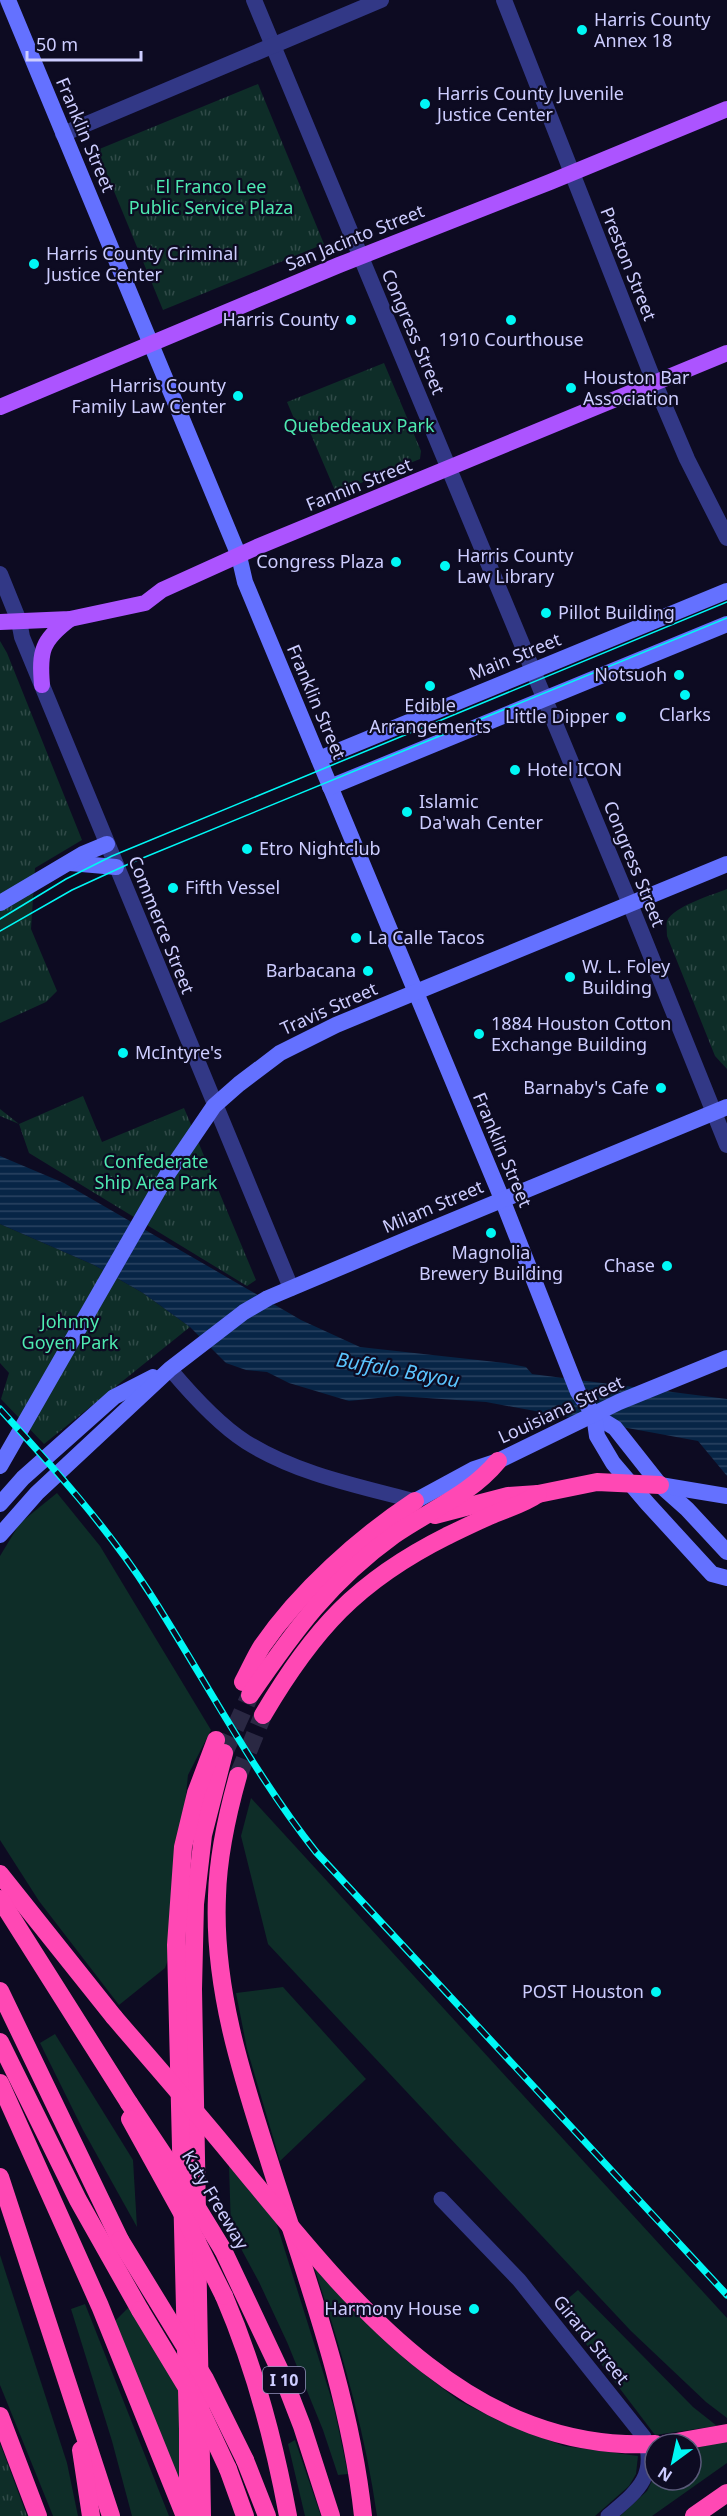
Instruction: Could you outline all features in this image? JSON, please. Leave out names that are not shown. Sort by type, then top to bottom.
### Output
[{"type":"highway","points":[[415,1501],[391,1517],[299,1599],[262,1647],[246,1688],[334,1585],[395,1535],[482,1480],[498,1461]]},
{"type":"highway","points":[[263,1715],[308,1646],[349,1600],[373,1579],[414,1552],[533,1498],[597,1482],[660,1485]]},
{"type":"highway","points":[[427,1516],[508,1496],[533,1498]]},
{"type":"highway","points":[[186,2516],[188,2429],[176,1945],[183,1847],[196,1793],[220,1747],[202,1835],[195,1904],[194,2073],[202,2516]]},
{"type":"highway","points":[[238,1776],[221,1845],[216,1897],[218,1951],[226,2004],[240,2068],[329,2352],[358,2471],[363,2516]]},
{"type":"highway","points":[[0,1874],[114,2017],[329,2271],[381,2325],[423,2362],[465,2394],[523,2423],[572,2438],[620,2444],[643,2444]]},
{"type":"highway","points":[[0,1899],[86,2036],[129,2111],[224,2296],[244,2344],[261,2396],[276,2453],[288,2516]]},
{"type":"highway","points":[[0,1991],[120,2240],[205,2379],[245,2460],[267,2516]]},
{"type":"highway","points":[[0,2042],[78,2200],[140,2310],[201,2411],[228,2469],[245,2516]]},
{"type":"highway","points":[[0,2083],[100,2306],[186,2516]]},
{"type":"highway","name":"Katy Freeway","points":[[129,2111],[179,2178],[223,2250],[256,2315],[302,2426],[332,2516]]},
{"type":"highway","points":[[0,2177],[111,2516]]},
{"type":"highway","points":[[69,2386],[91,2516]]},
{"type":"highway","points":[[0,2416],[38,2516]]},
{"type":"highway","points":[[703,2437],[727,2433]]},
{"type":"highway","points":[[694,2516],[727,2493]]},
{"type":"main road","name":"Franklin Street","points":[[8,0],[239,556],[245,582],[502,1199],[578,1392],[594,1415],[615,1428],[660,1485],[727,1552]]},
{"type":"main road","name":"San Jacinto Street","points":[[0,407],[360,256],[727,109]]},
{"type":"main road","name":"Fannin Street","points":[[0,622],[70,619],[145,603],[162,591],[239,556],[727,353]]},
{"type":"main road","name":"Main Street","points":[[318,759],[727,591]]},
{"type":"main road","points":[[42,685],[40,664],[42,649],[50,635],[70,619]]},
{"type":"main road","points":[[330,787],[727,624]]},
{"type":"main road","points":[[0,903],[83,854],[107,844]]},
{"type":"main road","name":"Travis Street","points":[[0,1466],[167,1175],[214,1106],[248,1077],[295,1044],[727,864]]},
{"type":"main road","points":[[67,865],[116,867]]},
{"type":"main road","name":"Milam Street","points":[[0,1535],[37,1493],[170,1369],[244,1312],[291,1288],[720,1110]]},
{"type":"main road","name":"Louisiana Street","points":[[415,1501],[445,1483],[474,1469],[498,1461],[619,1402],[724,1360]]},
{"type":"main road","name":"Milam Street","points":[[0,1504],[23,1478],[114,1397],[170,1369]]},
{"type":"main road","name":"Franklin Street","points":[[594,1415],[597,1436],[628,1482],[712,1574],[727,1578]]},
{"type":"main road","points":[[660,1485],[727,1496]]},
{"type":"street","name":"Congress Street","points":[[254,0],[630,904],[720,1110],[727,1145]]},
{"type":"street","points":[[63,134],[381,0]]},
{"type":"street","name":"Preston Street","points":[[504,0],[655,384],[687,459],[727,538]]},
{"type":"street","name":"Commerce Street","points":[[0,574],[20,621],[22,637],[291,1288]]},
{"type":"street","points":[[170,1369],[234,1433],[267,1454],[318,1474],[415,1501]]},
{"type":"street","name":"Girard Street","points":[[441,2199],[519,2280],[644,2437],[650,2464],[646,2474],[638,2488],[608,2516]]},
{"type":"green space","name":"El Franco Lee Public Service Plaza","points":[[258,84],[324,244],[163,310],[97,150]]},
{"type":"green space","name":"Quebedeaux Park","points":[[384,363],[421,451],[420,459],[336,493],[307,425],[298,428],[287,402]]},
{"type":"green space","points":[[0,641],[7,653],[82,840],[35,868],[31,929],[57,991],[46,1002],[0,1023]]},
{"type":"green space","points":[[727,889],[727,1069],[715,1056],[667,936],[667,921],[677,911]]},
{"type":"green space","name":"Confederate Ship Area Park","points":[[83,1096],[102,1142],[184,1108],[256,1280],[247,1286],[29,1153],[19,1124]]},
{"type":"green space","points":[[0,1109],[19,1124],[0,1116]]},
{"type":"green space","name":"Johnny Goyen Park","points":[[0,1224],[94,1265],[143,1293],[190,1327],[44,1444],[1,1399],[9,1373],[0,1363]]},
{"type":"green space","points":[[57,1493],[100,1546],[211,1730],[188,1775],[170,1954],[165,1968],[119,2005],[39,1901],[0,1840],[0,1556],[20,1523]]},
{"type":"green space","points":[[251,1798],[727,2318],[727,2418],[706,2402],[631,2331],[268,1944],[241,1836]]},
{"type":"green space","points":[[283,1987],[366,2079],[280,2161],[247,2049],[236,1993]]},
{"type":"green space","points":[[55,2034],[133,2160],[137,2227],[83,2130],[40,2043]]},
{"type":"green space","points":[[229,2165],[276,2222],[334,2407],[348,2474],[338,2475],[323,2430],[287,2342],[231,2230]]},
{"type":"green space","points":[[0,2255],[67,2463],[78,2516],[53,2516],[0,2385]]},
{"type":"green space","points":[[314,2267],[407,2361],[458,2400],[499,2421],[564,2446],[638,2456],[636,2474],[629,2486],[595,2516],[377,2516],[366,2452],[351,2390]]},
{"type":"green space","points":[[578,2290],[693,2407],[717,2426],[676,2432],[653,2432],[558,2307]]},
{"type":"green space","points":[[85,2304],[169,2516],[132,2516],[112,2441],[71,2309]]},
{"type":"green space","points":[[129,2307],[181,2393],[180,2482],[115,2321]]},
{"type":"green space","points":[[295,2440],[321,2516],[305,2516],[288,2444]]},
{"type":"green space","points":[[727,2441],[727,2463],[703,2480],[703,2446]]},
{"type":"green space","points":[[0,2444],[4,2454],[27,2516],[0,2516]]},
{"type":"green space","points":[[646,2492],[686,2492],[652,2516],[620,2516]]},
{"type":"water","name":"Buffalo Bayou","points":[[0,1156],[64,1183],[301,1320],[360,1347],[505,1363],[526,1367],[532,1374],[727,1399],[727,1476],[698,1441],[486,1402],[397,1396],[349,1401],[289,1383],[267,1372],[246,1370],[226,1363],[190,1327],[143,1293],[94,1265],[0,1224]]},
{"type":"tunnel","points":[[224,1753],[250,1695]]},
{"type":"tunnel","points":[[238,1776],[263,1715]]},
{"type":"tram line","points":[[0,919],[66,879],[112,856],[727,602]]},
{"type":"tram line","points":[[0,931],[72,890],[133,862],[727,618]]},
{"type":"railway","points":[[0,1409],[79,1498],[133,1568],[250,1757],[316,1852],[727,2295]]},
{"type":"place","name":"Harris County Annex 18","points":[[582,30]]},
{"type":"place","name":"Harris County Juvenile Justice Center","points":[[425,104]]},
{"type":"place","name":"Harris County Criminal Justice Center","points":[[34,264]]},
{"type":"place","name":"Harris County","points":[[351,320]]},
{"type":"place","name":"1910 Courthouse","points":[[511,320]]},
{"type":"place","name":"Houston Bar Association","points":[[571,388]]},
{"type":"place","name":"Harris County Family Law Center","points":[[238,396]]},
{"type":"place","name":"Congress Plaza","points":[[396,562]]},
{"type":"place","name":"Harris County Law Library","points":[[445,566]]},
{"type":"place","name":"Pillot Building","points":[[546,613]]},
{"type":"place","name":"Notsuoh","points":[[679,675]]},
{"type":"place","name":"Edible Arrangements","points":[[430,686]]},
{"type":"place","name":"Clarks","points":[[685,695]]},
{"type":"place","name":"Little Dipper","points":[[621,717]]},
{"type":"place","name":"Hotel ICON","points":[[515,770]]},
{"type":"place","name":"Islamic Da'wah Center","points":[[407,812]]},
{"type":"place","name":"Etro Nightclub","points":[[247,849]]},
{"type":"place","name":"Fifth Vessel","points":[[173,888]]},
{"type":"place","name":"La Calle Tacos","points":[[356,938]]},
{"type":"place","name":"Barbacana","points":[[368,971]]},
{"type":"place","name":"W. L. Foley Building","points":[[570,977]]},
{"type":"place","name":"1884 Houston Cotton Exchange Building","points":[[479,1034]]},
{"type":"place","name":"McIntyre's","points":[[123,1053]]},
{"type":"place","name":"Barnaby's Cafe","points":[[661,1088]]},
{"type":"place","name":"Magnolia Brewery Building","points":[[491,1233]]},
{"type":"place","name":"Chase","points":[[667,1266]]},
{"type":"place","name":"POST Houston","points":[[656,1992]]},
{"type":"place","name":"Harmony House","points":[[474,2309]]}]
